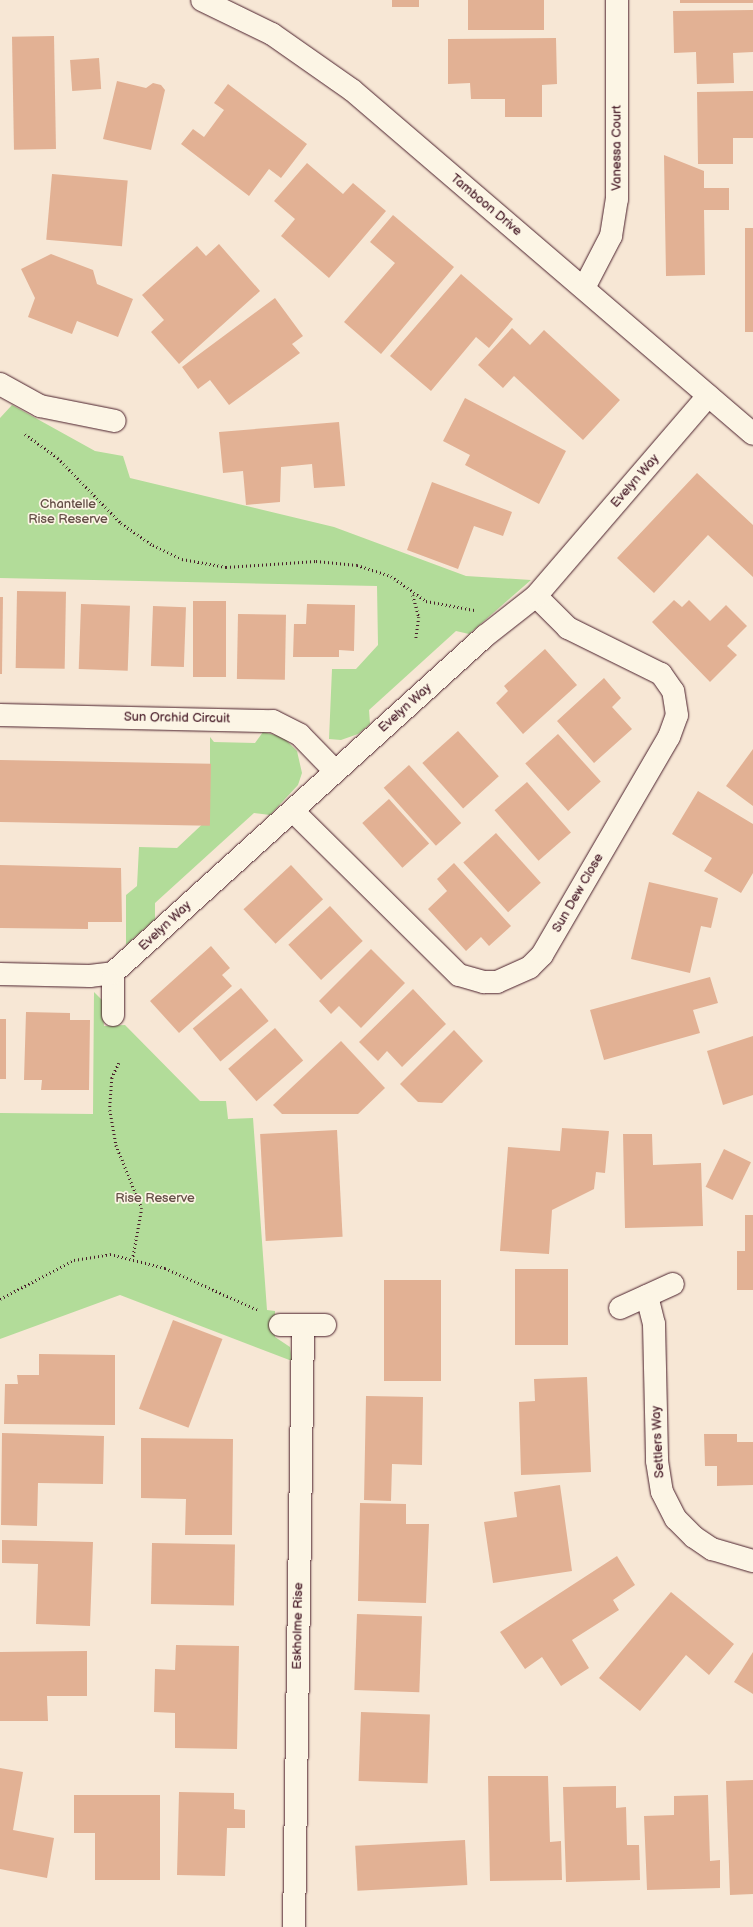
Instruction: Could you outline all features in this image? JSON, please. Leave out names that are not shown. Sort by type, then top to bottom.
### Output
[{"type":"street","name":"Tamboon Drive","points":[[202,0],[272,34],[313,61],[584,288],[753,434]]},
{"type":"street","name":"Vanessa Court","points":[[584,288],[603,254],[615,217],[617,0]]},
{"type":"street","points":[[0,384],[40,406],[115,421]]},
{"type":"street","name":"Evelyn Way","points":[[113,973],[492,630],[536,596],[708,396]]},
{"type":"street","name":"Sun Dew Close","points":[[293,811],[458,975],[484,982],[497,982],[530,966],[542,955],[669,738],[677,715],[673,691],[661,674],[568,628],[536,596]]},
{"type":"street","name":"Sun Orchid Circuit","points":[[0,715],[273,721],[300,735],[335,771]]},
{"type":"street","points":[[0,974],[90,976],[113,973],[113,1015]]},
{"type":"street","points":[[620,1308],[673,1284]]},
{"type":"street","name":"Settlers Way","points":[[647,1296],[654,1324],[657,1462],[662,1492],[676,1519],[694,1538],[712,1549],[753,1561]]},
{"type":"street","points":[[280,1325],[325,1325]]},
{"type":"street","name":"Eskholme Rise","points":[[294,1927],[303,1325]]},
{"type":"path","points":[[25,434],[58,458],[120,523],[172,554],[226,566],[301,561],[357,565],[391,576],[412,593],[435,604],[473,609],[492,630]]},
{"type":"path","points":[[412,593],[419,617],[416,638]]},
{"type":"path","points":[[119,1063],[112,1078],[110,1110],[116,1145],[142,1208],[134,1258]]},
{"type":"path","points":[[0,1299],[74,1260],[98,1254],[134,1258],[179,1274],[258,1310]]},
{"type":"green space","name":"Chantelle Rise Reserve","points":[[12,405],[95,451],[123,456],[130,478],[334,527],[466,576],[531,580],[469,634],[456,631],[369,710],[370,724],[358,734],[341,740],[329,739],[332,669],[356,669],[378,645],[377,586],[0,578],[0,418]]},
{"type":"green space","points":[[263,732],[283,737],[297,751],[302,773],[298,785],[270,815],[254,813],[155,903],[155,919],[126,945],[126,895],[137,886],[139,847],[177,848],[210,817],[210,737],[214,742],[255,743]]},
{"type":"green space","name":"Rise Reserve","points":[[94,992],[102,1000],[104,1026],[125,1025],[200,1101],[226,1101],[228,1119],[253,1118],[267,1310],[275,1311],[275,1337],[290,1347],[292,1361],[120,1295],[0,1339],[0,1113],[93,1114]]},
{"type":"building","points":[[392,0],[419,0],[419,7],[392,7]]},
{"type":"building","points":[[468,0],[544,0],[544,30],[468,30]]},
{"type":"building","points":[[680,0],[753,0],[753,3],[680,3]]},
{"type":"building","points":[[753,10],[753,52],[733,53],[734,83],[697,84],[696,52],[674,53],[673,11]]},
{"type":"building","points":[[54,36],[56,149],[14,150],[12,37]]},
{"type":"building","points":[[556,38],[557,84],[542,85],[542,117],[505,117],[505,99],[471,99],[470,83],[448,84],[448,39]]},
{"type":"building","points":[[99,58],[101,89],[72,91],[70,60]]},
{"type":"building","points":[[117,81],[146,88],[153,83],[161,85],[165,90],[151,150],[103,139]]},
{"type":"building","points":[[228,84],[307,144],[281,178],[269,169],[249,196],[181,144],[193,129],[204,137],[224,110],[214,103]]},
{"type":"building","points":[[753,91],[753,138],[733,138],[733,164],[698,164],[697,92]]},
{"type":"building","points":[[664,155],[704,171],[704,188],[729,188],[729,210],[704,210],[705,275],[666,276]]},
{"type":"building","points":[[307,163],[343,194],[353,183],[386,211],[329,278],[281,236],[295,219],[274,201]]},
{"type":"building","points":[[52,174],[128,181],[122,246],[46,240]]},
{"type":"building","points":[[393,215],[454,267],[381,354],[344,322],[395,263],[370,242]]},
{"type":"building","points":[[745,228],[753,228],[753,332],[745,332]]},
{"type":"building","points":[[219,244],[260,291],[179,364],[151,332],[164,320],[142,295],[197,246],[206,256]]},
{"type":"building","points":[[51,254],[93,270],[97,284],[133,299],[118,337],[77,321],[72,334],[28,317],[35,298],[21,269]]},
{"type":"building","points":[[461,274],[513,319],[489,348],[476,337],[431,391],[390,356]]},
{"type":"building","points":[[275,298],[303,336],[292,344],[300,353],[229,405],[210,380],[198,389],[182,367]]},
{"type":"building","points":[[512,328],[530,345],[544,330],[620,400],[583,440],[514,376],[503,388],[478,365]]},
{"type":"building","points":[[465,398],[566,451],[539,504],[465,465],[470,455],[443,441]]},
{"type":"building","points":[[339,422],[345,486],[314,488],[312,464],[281,467],[280,502],[246,505],[243,471],[223,473],[219,432]]},
{"type":"building","points":[[697,473],[753,525],[753,577],[708,535],[654,593],[617,558]]},
{"type":"building","points":[[432,482],[512,512],[503,536],[474,526],[458,569],[407,550]]},
{"type":"building","points":[[17,591],[66,592],[65,669],[16,668]]},
{"type":"building","points":[[0,597],[3,597],[2,674],[0,674]]},
{"type":"building","points":[[674,600],[682,607],[689,600],[710,621],[726,605],[747,626],[727,646],[737,655],[710,682],[652,622]]},
{"type":"building","points":[[193,601],[226,601],[226,677],[193,677]]},
{"type":"building","points":[[81,604],[130,606],[128,671],[79,669]]},
{"type":"building","points":[[307,604],[355,605],[354,651],[339,650],[339,657],[293,657],[294,624],[306,624]]},
{"type":"building","points":[[153,606],[186,607],[184,667],[151,666]]},
{"type":"building","points":[[238,614],[286,615],[285,680],[237,679]]},
{"type":"building","points":[[545,649],[577,685],[523,734],[496,703],[508,691],[504,686]]},
{"type":"building","points":[[604,678],[621,698],[612,707],[632,729],[594,763],[557,721]]},
{"type":"building","points":[[458,731],[499,776],[463,808],[422,763]]},
{"type":"building","points":[[558,734],[601,782],[568,811],[525,763]]},
{"type":"building","points":[[753,749],[753,806],[726,786]]},
{"type":"building","points":[[0,760],[211,764],[210,826],[0,822]]},
{"type":"building","points":[[409,765],[461,823],[436,846],[384,788]]},
{"type":"building","points":[[527,782],[571,833],[539,861],[495,810]]},
{"type":"building","points":[[698,791],[753,824],[753,873],[741,893],[704,871],[712,858],[672,834]]},
{"type":"building","points":[[389,799],[429,844],[402,868],[362,823]]},
{"type":"building","points":[[496,833],[541,883],[508,912],[463,862]]},
{"type":"building","points":[[454,863],[511,926],[489,946],[481,937],[466,951],[428,909],[447,891],[437,879]]},
{"type":"building","points":[[0,865],[121,868],[122,922],[88,922],[88,929],[0,928]]},
{"type":"building","points":[[291,865],[323,899],[276,944],[243,909]]},
{"type":"building","points":[[649,882],[718,898],[711,928],[701,926],[690,973],[631,959]]},
{"type":"building","points":[[330,906],[363,941],[321,980],[288,945]]},
{"type":"building","points":[[211,946],[230,968],[222,975],[232,986],[179,1033],[150,1001]]},
{"type":"building","points":[[371,949],[405,983],[361,1028],[339,1006],[331,1014],[319,1001]]},
{"type":"building","points":[[710,977],[718,1003],[693,1010],[700,1033],[604,1060],[590,1010]]},
{"type":"building","points":[[241,988],[269,1021],[220,1061],[193,1028]]},
{"type":"building","points":[[413,989],[446,1024],[402,1067],[387,1051],[378,1061],[359,1042]]},
{"type":"building","points":[[26,1012],[70,1013],[70,1020],[90,1020],[89,1090],[41,1090],[42,1080],[24,1080]]},
{"type":"building","points":[[0,1019],[6,1019],[6,1079],[0,1079]]},
{"type":"building","points":[[275,1028],[303,1060],[256,1101],[228,1069]]},
{"type":"building","points":[[454,1030],[483,1061],[442,1103],[418,1102],[400,1084]]},
{"type":"building","points":[[753,1036],[753,1095],[723,1105],[707,1051]]},
{"type":"building","points":[[341,1041],[385,1088],[358,1114],[282,1114],[273,1105]]},
{"type":"building","points":[[562,1128],[609,1131],[605,1173],[596,1172],[594,1189],[552,1210],[549,1254],[500,1251],[508,1147],[560,1151]]},
{"type":"building","points":[[337,1130],[343,1237],[266,1241],[260,1134]]},
{"type":"building","points":[[623,1134],[652,1134],[653,1165],[701,1163],[703,1226],[625,1228]]},
{"type":"building","points":[[724,1149],[751,1162],[733,1200],[706,1187]]},
{"type":"building","points":[[745,1215],[753,1215],[753,1290],[737,1290],[737,1251],[745,1251]]},
{"type":"building","points":[[515,1269],[568,1269],[568,1345],[515,1345]]},
{"type":"building","points":[[384,1280],[441,1280],[441,1381],[384,1381]]},
{"type":"building","points":[[173,1320],[222,1339],[188,1428],[139,1409]]},
{"type":"building","points":[[39,1354],[115,1355],[115,1425],[4,1424],[5,1384],[18,1384],[17,1375],[39,1375]]},
{"type":"building","points":[[587,1377],[591,1472],[521,1475],[519,1402],[535,1401],[534,1379]]},
{"type":"building","points":[[366,1396],[423,1397],[422,1465],[392,1464],[391,1501],[364,1500]]},
{"type":"building","points":[[2,1433],[104,1436],[103,1484],[38,1483],[37,1526],[1,1525]]},
{"type":"building","points":[[704,1434],[737,1434],[737,1442],[753,1442],[753,1485],[717,1486],[717,1466],[705,1466]]},
{"type":"building","points":[[141,1438],[233,1439],[232,1535],[185,1535],[186,1499],[141,1498]]},
{"type":"building","points":[[560,1485],[572,1571],[493,1583],[484,1522],[517,1517],[514,1492]]},
{"type":"building","points":[[360,1503],[406,1504],[406,1524],[429,1524],[426,1603],[358,1601]]},
{"type":"building","points":[[2,1540],[93,1542],[90,1626],[36,1624],[38,1564],[2,1563]]},
{"type":"building","points":[[152,1543],[235,1544],[234,1605],[151,1604]]},
{"type":"building","points":[[617,1556],[635,1585],[613,1600],[619,1610],[572,1640],[589,1668],[561,1686],[542,1657],[525,1669],[500,1632]]},
{"type":"building","points":[[671,1592],[734,1644],[709,1675],[686,1655],[640,1711],[599,1678]]},
{"type":"building","points":[[357,1614],[422,1616],[419,1692],[354,1690]]},
{"type":"building","points":[[176,1645],[239,1646],[237,1749],[175,1748],[175,1713],[154,1712],[155,1669],[175,1670]]},
{"type":"building","points":[[87,1651],[87,1696],[47,1696],[48,1721],[0,1721],[0,1652]]},
{"type":"building","points":[[753,1652],[753,1694],[734,1682]]},
{"type":"building","points":[[361,1712],[430,1714],[428,1783],[359,1781]]},
{"type":"building","points":[[0,1768],[23,1772],[13,1830],[54,1838],[47,1878],[0,1869]]},
{"type":"building","points":[[488,1776],[548,1776],[550,1842],[561,1841],[562,1880],[490,1881]]},
{"type":"building","points":[[753,1780],[753,1894],[730,1895],[726,1781]]},
{"type":"building","points":[[616,1786],[616,1808],[626,1807],[627,1845],[639,1845],[640,1880],[566,1882],[563,1787]]},
{"type":"building","points":[[179,1792],[234,1793],[234,1809],[245,1810],[245,1828],[227,1828],[225,1876],[177,1875]]},
{"type":"building","points":[[74,1795],[160,1795],[160,1880],[95,1880],[95,1833],[74,1833]]},
{"type":"building","points":[[708,1795],[710,1861],[720,1860],[720,1888],[647,1890],[644,1816],[674,1815],[674,1796]]},
{"type":"building","points":[[465,1840],[467,1885],[358,1891],[355,1846]]}]
